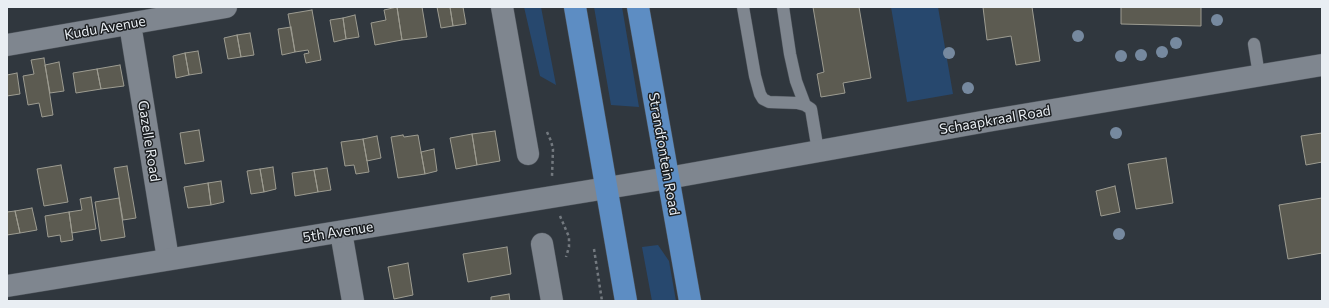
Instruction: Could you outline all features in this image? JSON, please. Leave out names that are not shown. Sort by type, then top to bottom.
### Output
[{"type":"main road","points":[[575,7],[626,301]]},
{"type":"main road","name":"Strandfontein Road","points":[[638,7],[690,301]]},
{"type":"street","name":"Kudu Avenue","points":[[7,45],[226,7]]},
{"type":"street","points":[[502,7],[528,154]]},
{"type":"street","name":"Gazelle Road","points":[[130,24],[168,259]]},
{"type":"street","name":"Schaapkraal Road","points":[[668,178],[1322,65]]},
{"type":"street","name":"5th Avenue","points":[[7,286],[668,178]]},
{"type":"street","points":[[341,232],[353,301]]},
{"type":"street","points":[[542,244],[552,301]]},
{"type":"lane","points":[[743,7],[755,76],[760,94],[769,102],[797,103],[805,105],[811,109],[818,151]]},
{"type":"lane","points":[[783,7],[790,54],[796,81],[805,105]]},
{"type":"lane","points":[[1254,44],[1259,75]]},
{"type":"path","points":[[594,248],[602,301]]},
{"type":"shaded area","points":[[524,7],[541,7],[556,85],[540,76]]},
{"type":"shaded area","points":[[594,7],[622,7],[639,107],[611,105]]},
{"type":"shaded area","points":[[891,7],[938,7],[953,94],[907,102]]},
{"type":"shaded area","points":[[658,245],[669,261],[676,301],[652,301],[642,247]]},
{"type":"building","points":[[397,7],[422,7],[427,37],[402,40]]},
{"type":"building","points":[[397,7],[402,40],[375,45],[371,23],[386,20],[384,10]]},
{"type":"building","points":[[437,7],[450,7],[453,26],[441,28]]},
{"type":"building","points":[[450,7],[463,7],[466,24],[453,26]]},
{"type":"building","points":[[813,7],[859,7],[871,78],[843,83],[845,93],[821,97],[817,74],[824,72]]},
{"type":"building","points":[[983,7],[1032,7],[1040,61],[1016,65],[1011,36],[987,40]]},
{"type":"building","points":[[1121,7],[1201,7],[1201,26],[1121,24]]},
{"type":"building","points":[[312,10],[321,60],[306,63],[304,54],[309,53],[308,50],[295,52],[288,14]]},
{"type":"building","points":[[355,15],[359,37],[346,39],[343,18]]},
{"type":"building","points":[[343,18],[346,39],[334,42],[330,20]]},
{"type":"building","points":[[291,27],[295,52],[282,55],[278,29]]},
{"type":"building","points":[[250,33],[254,55],[241,57],[237,35]]},
{"type":"building","points":[[237,35],[241,57],[228,59],[224,38]]},
{"type":"building","points":[[198,51],[202,73],[189,75],[185,53]]},
{"type":"building","points":[[185,53],[189,75],[176,78],[173,56]]},
{"type":"building","points":[[44,58],[53,115],[42,117],[39,103],[28,105],[23,76],[34,74],[31,60]]},
{"type":"building","points":[[59,62],[64,91],[50,93],[45,65]]},
{"type":"building","points":[[120,65],[124,86],[101,89],[97,69]]},
{"type":"building","points":[[97,69],[101,89],[76,93],[73,73]]},
{"type":"building","points":[[17,73],[20,94],[7,96],[7,75]]},
{"type":"building","points":[[199,130],[204,161],[185,164],[180,133]]},
{"type":"building","points":[[495,131],[500,161],[477,165],[472,134]]},
{"type":"building","points":[[1322,133],[1322,162],[1306,165],[1301,136]]},
{"type":"building","points":[[472,134],[477,165],[456,169],[450,138]]},
{"type":"building","points":[[403,135],[404,137],[418,135],[425,174],[398,178],[391,137]]},
{"type":"building","points":[[377,136],[381,158],[367,161],[363,139]]},
{"type":"building","points":[[363,139],[369,172],[356,174],[354,165],[345,166],[341,142]]},
{"type":"building","points":[[434,149],[437,171],[425,174],[421,152]]},
{"type":"building","points":[[1166,158],[1173,203],[1136,209],[1128,164]]},
{"type":"building","points":[[61,165],[68,202],[44,206],[37,169]]},
{"type":"building","points":[[127,166],[136,218],[123,220],[114,168]]},
{"type":"building","points":[[273,167],[276,189],[264,192],[260,169]]},
{"type":"building","points":[[327,168],[331,190],[318,192],[314,170]]},
{"type":"building","points":[[260,169],[264,192],[251,194],[247,171]]},
{"type":"building","points":[[314,170],[318,192],[295,196],[292,173]]},
{"type":"building","points":[[221,181],[224,202],[211,205],[208,183]]},
{"type":"building","points":[[208,183],[211,205],[188,208],[184,187]]},
{"type":"building","points":[[1115,186],[1120,212],[1101,216],[1096,191]]},
{"type":"building","points":[[91,197],[96,229],[72,233],[69,212],[82,210],[80,199]]},
{"type":"building","points":[[119,198],[125,237],[101,241],[95,202]]},
{"type":"building","points":[[1322,198],[1322,253],[1288,259],[1279,205]]},
{"type":"building","points":[[32,208],[37,230],[20,233],[15,211]]},
{"type":"building","points":[[15,211],[20,233],[7,235],[7,212]]},
{"type":"building","points":[[69,212],[73,240],[61,242],[60,235],[48,237],[45,216]]},
{"type":"building","points":[[507,247],[511,274],[468,282],[463,254]]},
{"type":"building","points":[[408,263],[413,295],[394,299],[388,267]]},
{"type":"building","points":[[509,294],[510,301],[491,301],[491,297]]}]
